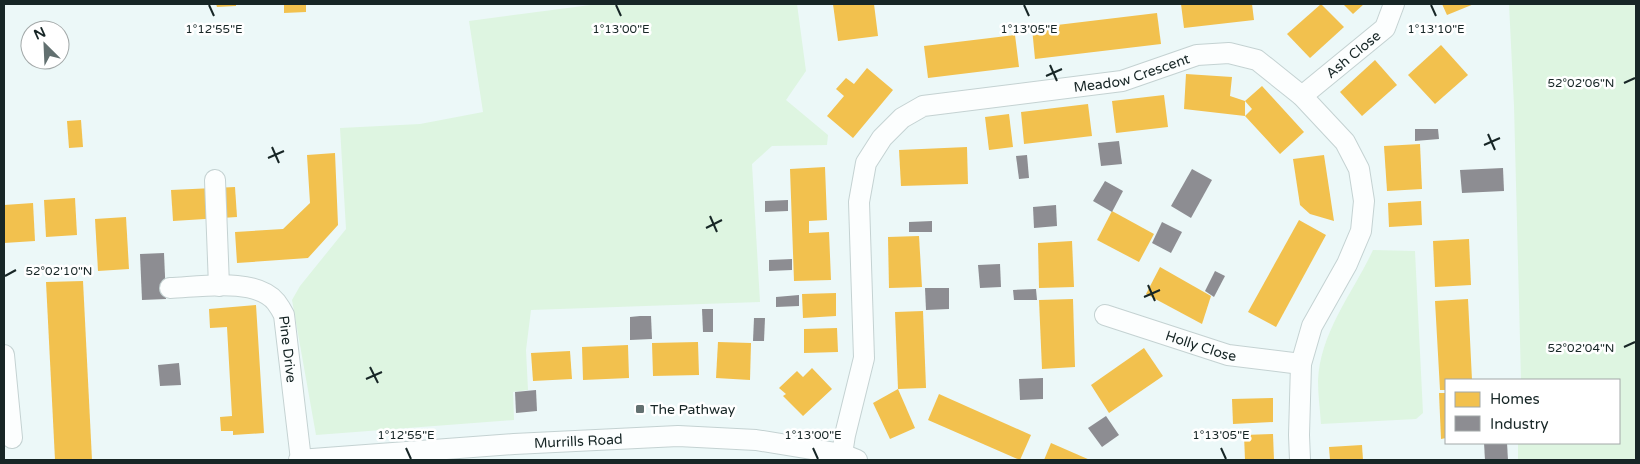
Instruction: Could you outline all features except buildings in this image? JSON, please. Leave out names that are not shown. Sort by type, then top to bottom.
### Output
[{"type":"street","name":"Ash Close","points":[[1302,96],[1385,28],[1394,4]]},
{"type":"street","name":"Meadow Crescent","points":[[850,457],[845,435],[864,358],[859,202],[866,163],[882,138],[902,118],[923,106],[1122,81],[1197,55],[1229,53],[1257,60],[1302,96],[1345,142],[1359,169],[1364,201],[1361,231],[1347,264],[1312,326],[1301,364],[1300,460]]},
{"type":"street","points":[[215,180],[220,286]]},
{"type":"street","name":"Pine Drive","points":[[170,288],[238,286],[258,289],[276,301],[284,315],[300,460]]},
{"type":"street","name":"Holly Close","points":[[1104,315],[1228,355],[1301,364]]},
{"type":"street","points":[[4,355],[12,438]]},
{"type":"street","name":"Murrills Road","points":[[300,460],[514,444],[678,436],[756,440],[850,457]]},
{"type":"green space","points":[[598,4],[797,4],[806,71],[786,100],[828,135],[827,145],[772,146],[752,164],[760,302],[531,310],[526,350],[528,390],[513,392],[514,420],[316,435],[292,300],[300,286],[346,229],[340,128],[420,124],[483,112],[469,21]]},
{"type":"green space","points":[[1509,4],[1636,4],[1636,460],[1518,460],[1518,444],[1620,444],[1620,379],[1521,379],[1514,106]]},
{"type":"green space","points":[[1373,250],[1415,251],[1423,413],[1416,419],[1321,424],[1318,381],[1320,363],[1325,346],[1339,313]]},
{"type":"place","name":"The Pathway","points":[[640,409]]}]
